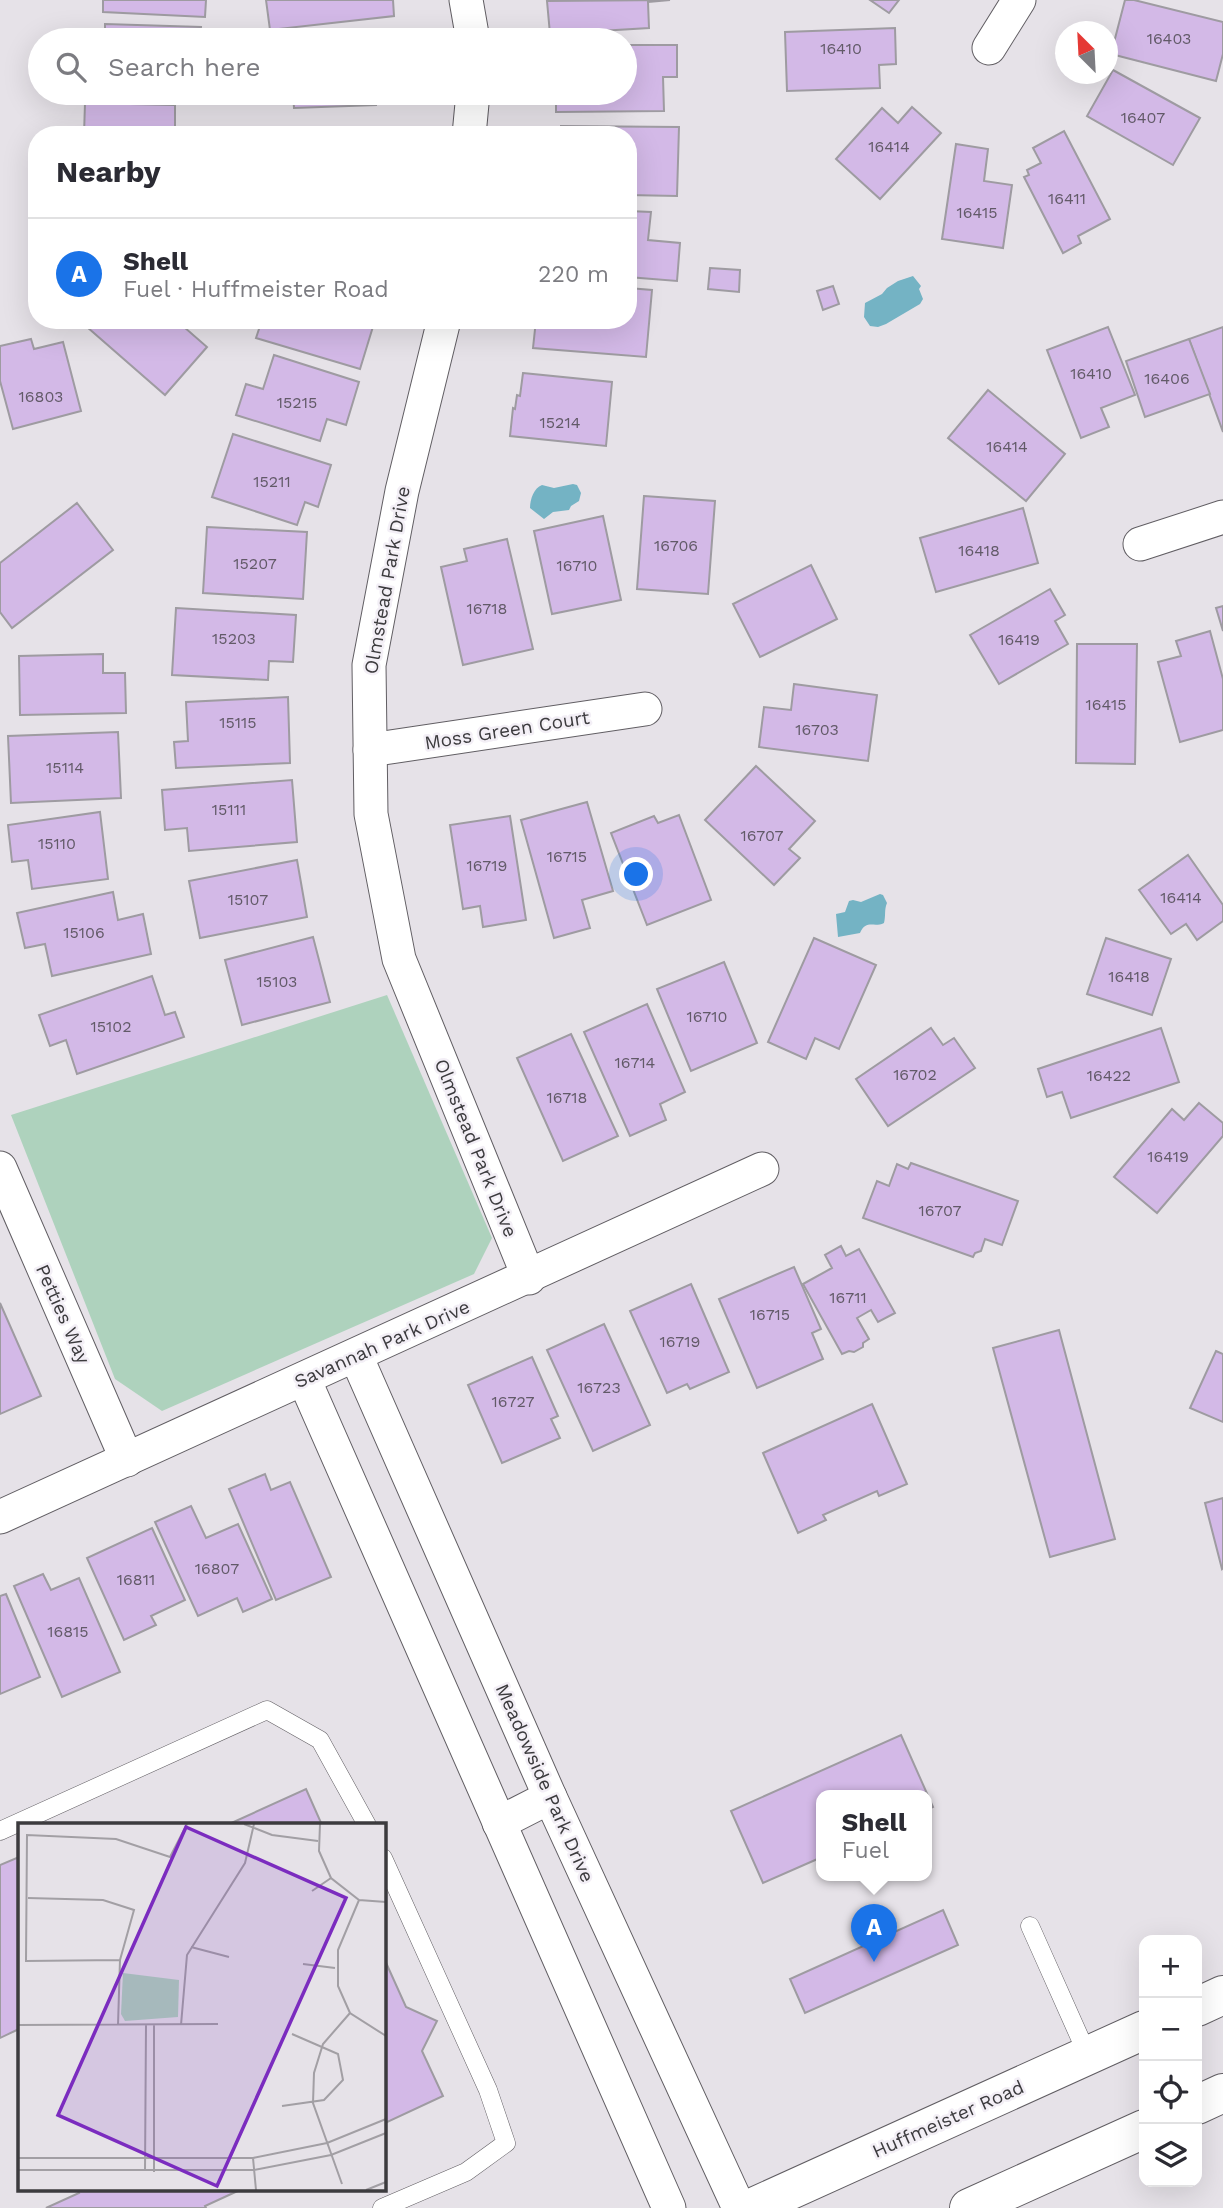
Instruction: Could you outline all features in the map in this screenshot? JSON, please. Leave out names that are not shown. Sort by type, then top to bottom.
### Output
[{"type":"main road","points":[[1202,2005],[1223,1995]]},
{"type":"main road","name":"Huffmeister Road","points":[[751,2208],[1139,2032]]},
{"type":"main road","points":[[1202,2103],[1223,2094]]},
{"type":"main road","points":[[969,2208],[1139,2131]]},
{"type":"street","points":[[466,0],[471,28]]},
{"type":"street","points":[[989,48],[1018,0]]},
{"type":"street","points":[[470,126],[472,105]]},
{"type":"street","name":"Olmstead Park Drive","points":[[442,329],[402,491],[369,665],[371,814],[399,958],[529,1278]]},
{"type":"street","points":[[1140,544],[1223,517]]},
{"type":"street","name":"Moss Green Court","points":[[370,750],[645,709]]},
{"type":"street","name":"Petties Way","points":[[0,1168],[127,1460]]},
{"type":"street","name":"Savannah Park Drive","points":[[0,1517],[529,1278],[762,1169]]},
{"type":"street","name":"Meadowside Park Drive","points":[[356,1356],[550,1797],[739,2208]]},
{"type":"street","points":[[304,1379],[669,2208]]},
{"type":"street","points":[[499,1823],[550,1797]]},
{"type":"lane","points":[[0,1831],[267,1710],[320,1740],[366,1823]]},
{"type":"lane","points":[[382,2208],[466,2172],[506,2143],[488,2090],[385,1862]]},
{"type":"lane","points":[[1030,1926],[1088,2056]]},
{"type":"green space","points":[[387,995],[492,1238],[474,1274],[162,1411],[115,1379],[11,1115]]},
{"type":"water","points":[[913,276],[921,286],[919,289],[923,299],[920,304],[886,324],[870,326],[864,317],[865,303],[898,281]]},
{"type":"water","points":[[577,485],[581,493],[579,501],[569,510],[553,512],[544,519],[530,508],[533,494],[539,486],[554,488]]},
{"type":"water","points":[[880,894],[887,903],[884,923],[868,925],[860,933],[838,937],[836,914],[845,912],[849,901],[861,902]]},
{"type":"building","points":[[103,0],[206,0],[205,17],[103,12]]},
{"type":"building","points":[[266,0],[393,0],[394,16],[270,28]]},
{"type":"building","points":[[670,0],[648,2],[649,28],[637,29],[549,28],[547,1]]},
{"type":"building","points":[[870,0],[899,0],[889,13]]},
{"type":"building","points":[[1125,0],[1223,22],[1223,54],[1216,81],[1118,56],[1118,27]]},
{"type":"building","points":[[105,24],[201,27],[201,28],[105,28]]},
{"type":"building","points":[[895,28],[896,64],[879,65],[880,88],[787,91],[785,32]]},
{"type":"building","points":[[637,45],[677,45],[677,77],[663,77],[664,111],[556,112],[556,105],[637,105]]},
{"type":"building","points":[[1118,73],[1200,118],[1173,165],[1087,116],[1105,84],[1118,84]]},
{"type":"building","points":[[85,105],[175,105],[175,126],[84,126]]},
{"type":"building","points":[[294,105],[376,105],[294,108]]},
{"type":"building","points":[[912,107],[941,133],[880,199],[836,159],[882,108],[898,123]]},
{"type":"building","points":[[637,127],[679,127],[677,196],[637,195]]},
{"type":"building","points":[[1064,131],[1110,219],[1078,236],[1081,243],[1063,253],[1024,177],[1029,175],[1027,170],[1041,163],[1033,148]]},
{"type":"building","points":[[956,144],[988,149],[984,181],[1012,185],[1003,248],[942,239]]},
{"type":"building","points":[[637,211],[651,212],[648,240],[680,243],[677,281],[637,278]]},
{"type":"building","points":[[710,268],[740,270],[739,292],[708,289]]},
{"type":"building","points":[[833,286],[839,304],[823,310],[817,291]]},
{"type":"building","points":[[637,289],[652,290],[646,357],[533,348],[535,329],[637,329]]},
{"type":"building","points":[[1108,327],[1135,395],[1101,408],[1109,427],[1081,438],[1047,350]]},
{"type":"building","points":[[1223,327],[1223,432],[1189,339]]},
{"type":"building","points":[[89,329],[186,329],[207,347],[165,395]]},
{"type":"building","points":[[259,329],[372,329],[360,369],[256,338]]},
{"type":"building","points":[[31,339],[34,349],[63,342],[81,411],[13,429],[0,381],[0,346]]},
{"type":"building","points":[[1189,339],[1210,394],[1145,417],[1126,361]]},
{"type":"building","points":[[274,355],[359,382],[346,425],[327,419],[320,441],[236,415],[246,384],[263,389]]},
{"type":"building","points":[[523,373],[612,382],[606,446],[510,436],[513,408],[515,409],[517,395],[520,396]]},
{"type":"building","points":[[988,390],[1065,454],[1026,501],[948,438]]},
{"type":"building","points":[[233,434],[331,465],[318,507],[305,502],[297,525],[212,497]]},
{"type":"building","points":[[644,496],[715,501],[708,594],[637,589]]},
{"type":"building","points":[[77,503],[113,550],[12,628],[0,612],[0,563]]},
{"type":"building","points":[[1023,508],[1038,563],[936,592],[920,538]]},
{"type":"building","points":[[603,516],[621,600],[552,614],[534,531]]},
{"type":"building","points":[[207,527],[307,532],[303,599],[203,593]]},
{"type":"building","points":[[507,539],[533,649],[463,665],[441,567],[467,561],[464,549]]},
{"type":"building","points":[[811,565],[837,619],[760,657],[733,604]]},
{"type":"building","points":[[1050,589],[1065,615],[1055,621],[1068,644],[999,684],[970,635]]},
{"type":"building","points":[[1223,606],[1223,631],[1216,608]]},
{"type":"building","points":[[176,608],[296,615],[293,662],[269,661],[268,680],[172,675]]},
{"type":"building","points":[[1210,631],[1223,679],[1223,730],[1180,742],[1158,662],[1181,656],[1176,641]]},
{"type":"building","points":[[1077,644],[1137,644],[1135,764],[1076,763]]},
{"type":"building","points":[[103,654],[103,673],[125,673],[126,713],[20,715],[19,656]]},
{"type":"building","points":[[794,684],[877,695],[868,761],[759,747],[764,707],[791,710]]},
{"type":"building","points":[[288,697],[290,763],[176,768],[174,742],[188,741],[186,702]]},
{"type":"building","points":[[118,732],[121,798],[11,803],[8,736]]},
{"type":"building","points":[[756,766],[815,821],[789,849],[800,858],[774,885],[705,820]]},
{"type":"building","points":[[292,780],[297,842],[189,851],[187,828],[165,830],[162,790]]},
{"type":"building","points":[[587,802],[613,891],[582,900],[590,928],[554,938],[521,820]]},
{"type":"building","points":[[100,812],[108,879],[32,889],[28,860],[12,862],[8,825]]},
{"type":"building","points":[[679,815],[711,900],[647,925],[611,833],[654,816],[658,823]]},
{"type":"building","points":[[510,816],[526,920],[483,927],[480,906],[463,909],[450,825]]},
{"type":"building","points":[[1188,855],[1223,905],[1223,921],[1197,940],[1186,924],[1171,934],[1139,890]]},
{"type":"building","points":[[297,860],[307,917],[200,938],[189,881]]},
{"type":"building","points":[[113,892],[118,920],[143,914],[151,954],[52,976],[45,944],[25,948],[17,913]]},
{"type":"building","points":[[313,937],[330,1002],[242,1025],[225,960]]},
{"type":"building","points":[[814,938],[876,965],[839,1049],[815,1038],[806,1059],[768,1042]]},
{"type":"building","points":[[1106,938],[1171,959],[1152,1015],[1087,994]]},
{"type":"building","points":[[724,962],[757,1043],[691,1071],[657,989]]},
{"type":"building","points":[[152,976],[165,1015],[175,1012],[184,1037],[77,1074],[66,1040],[50,1046],[39,1015]]},
{"type":"building","points":[[647,1004],[685,1092],[660,1104],[666,1120],[630,1136],[584,1032]]},
{"type":"building","points":[[931,1028],[943,1045],[954,1038],[975,1068],[888,1126],[856,1079]]},
{"type":"building","points":[[1161,1028],[1179,1082],[1071,1118],[1062,1092],[1047,1097],[1038,1069]]},
{"type":"building","points":[[571,1034],[618,1136],[563,1161],[517,1058]]},
{"type":"building","points":[[1199,1103],[1223,1123],[1223,1136],[1157,1213],[1114,1177],[1172,1109],[1184,1120]]},
{"type":"building","points":[[911,1163],[1018,1201],[1002,1245],[985,1239],[981,1251],[973,1257],[863,1218],[877,1181],[889,1186],[897,1164],[908,1169]]},
{"type":"building","points":[[841,1246],[846,1256],[859,1249],[895,1313],[878,1322],[871,1310],[857,1318],[869,1339],[863,1343],[863,1347],[854,1352],[842,1354],[803,1284],[832,1268],[825,1255]]},
{"type":"building","points":[[794,1267],[821,1329],[812,1333],[823,1359],[757,1388],[719,1299]]},
{"type":"building","points":[[691,1284],[729,1372],[690,1389],[687,1384],[667,1393],[630,1311]]},
{"type":"building","points":[[0,1303],[41,1396],[0,1414]]},
{"type":"building","points":[[604,1324],[650,1425],[593,1451],[547,1350]]},
{"type":"building","points":[[1059,1330],[1115,1539],[1050,1557],[993,1348]]},
{"type":"building","points":[[1216,1351],[1223,1354],[1223,1422],[1190,1408]]},
{"type":"building","points":[[532,1357],[558,1416],[551,1419],[560,1438],[502,1463],[468,1385]]},
{"type":"building","points":[[872,1404],[907,1484],[879,1496],[877,1491],[823,1515],[826,1520],[798,1533],[763,1453]]},
{"type":"building","points":[[265,1474],[271,1490],[290,1482],[331,1577],[276,1600],[229,1489]]},
{"type":"building","points":[[1223,1498],[1223,1568],[1222,1569],[1205,1503]]},
{"type":"building","points":[[191,1506],[206,1538],[238,1524],[272,1599],[243,1612],[237,1598],[198,1616],[155,1522]]},
{"type":"building","points":[[152,1528],[185,1600],[151,1616],[156,1625],[124,1640],[87,1558]]},
{"type":"building","points":[[43,1574],[51,1590],[79,1578],[120,1672],[62,1697],[14,1586]]},
{"type":"building","points":[[6,1594],[40,1677],[0,1694],[0,1596]]},
{"type":"building","points":[[901,1735],[925,1790],[816,1790],[816,1860],[763,1883],[731,1811]]},
{"type":"building","points":[[306,1789],[321,1823],[231,1823]]},
{"type":"building","points":[[18,1857],[18,2029],[0,2038],[0,1865]]},
{"type":"building","points":[[943,1910],[958,1945],[805,2013],[790,1979]]},
{"type":"building","points":[[385,1960],[406,2007],[437,2021],[422,2051],[443,2096],[385,2123]]},
{"type":"building","points":[[78,2190],[240,2190],[205,2206],[206,2208],[46,2208],[79,2193]]},
{"type":"place","name":"Shell","points":[[874,1962]]}]
